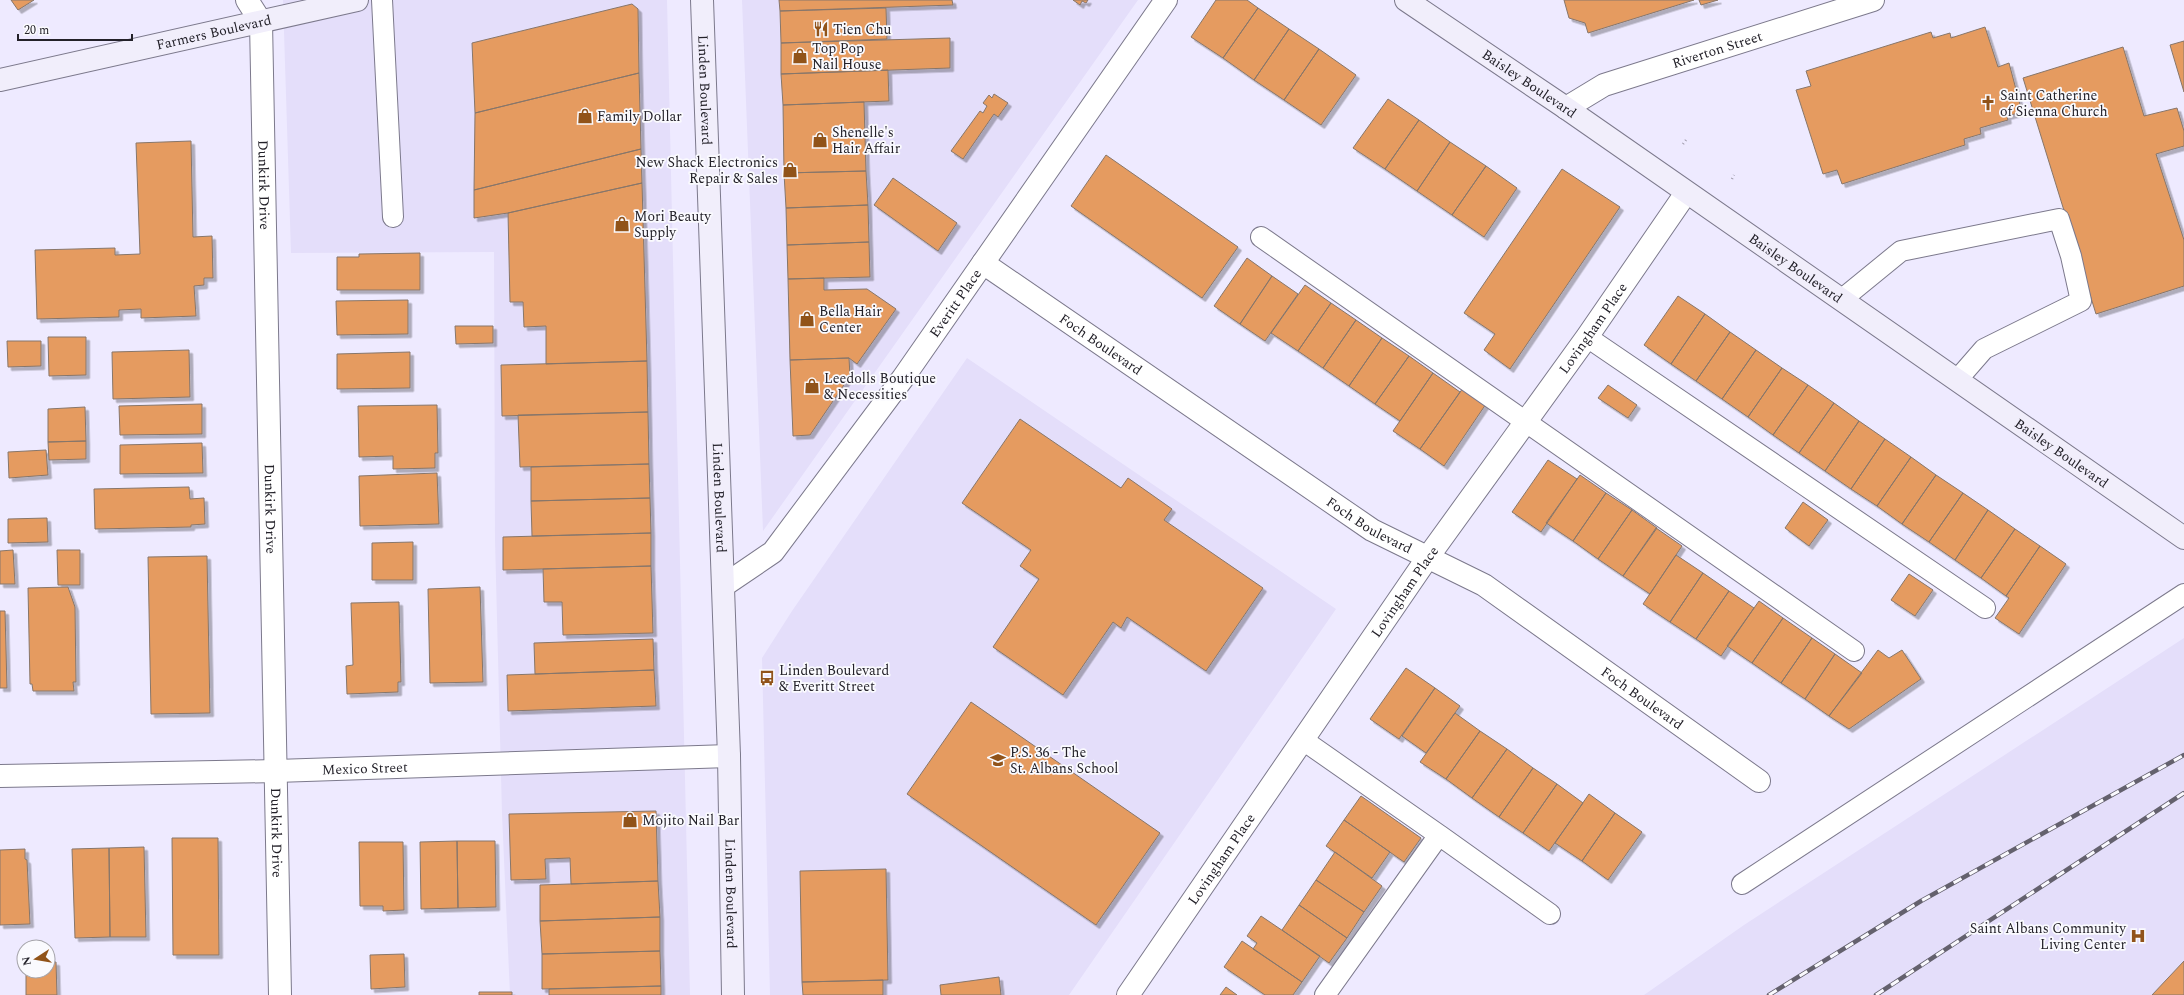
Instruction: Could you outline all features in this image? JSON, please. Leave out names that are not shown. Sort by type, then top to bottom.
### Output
[{"type":"main road","name":"Farmers Boulevard","points":[[0,80],[357,0]]},
{"type":"main road","name":"Linden Boulevard","points":[[702,0],[729,756],[733,995]]},
{"type":"main road","name":"Baisley Boulevard","points":[[1406,0],[1566,108],[1686,193],[2184,538]]},
{"type":"street","points":[[247,0],[261,22]]},
{"type":"street","name":"Everitt Place","points":[[723,586],[773,552],[903,378],[1166,0]]},
{"type":"street","name":"Riverton Street","points":[[1566,108],[1604,85],[1873,0]]},
{"type":"street","name":"Dunkirk Drive","points":[[261,22],[280,995]]},
{"type":"street","name":"Lovingham Place","points":[[1128,995],[1428,557],[1587,337],[1686,193]]},
{"type":"street","name":"Foch Boulevard","points":[[983,263],[1372,530],[1484,584],[1759,781]]},
{"type":"street","name":"Mexico Street","points":[[0,776],[276,771],[729,756]]},
{"type":"lane","points":[[382,0],[393,217]]},
{"type":"lane","points":[[1841,300],[1901,251],[2059,219],[2071,256],[2080,301],[1984,349],[1957,380]]},
{"type":"lane","points":[[1262,237],[1854,651]]},
{"type":"lane","points":[[1587,337],[1985,608]]},
{"type":"lane","points":[[1742,884],[2184,594]]},
{"type":"lane","points":[[1303,740],[1550,914]]},
{"type":"lane","points":[[1325,995],[1439,835]]},
{"type":"path","points":[[1683,144],[1686,140]]},
{"type":"path","points":[[1732,179],[1734,175]]},
{"type":"shaded area","points":[[283,0],[667,0],[690,995],[510,995],[502,814],[495,540],[494,252],[291,253]]},
{"type":"shaded area","points":[[742,0],[1138,0],[763,531]]},
{"type":"shaded area","name":"P.S. 36 - The St. Albans School","points":[[967,358],[1336,609],[1069,995],[770,995],[762,658],[792,611]]},
{"type":"shaded area","points":[[2184,638],[2184,995],[1644,995],[1744,925]]},
{"type":"building","points":[[11,0],[34,0],[18,10]]},
{"type":"building","points":[[779,0],[952,0],[953,5],[780,11]]},
{"type":"building","points":[[1073,0],[1088,0],[1086,3],[1082,1],[1080,5]]},
{"type":"building","points":[[1216,0],[1247,0],[1258,8],[1223,58],[1191,37]]},
{"type":"building","points":[[1564,0],[1694,0],[1588,33],[1585,23],[1569,18]]},
{"type":"building","points":[[1699,0],[1718,0],[1701,5]]},
{"type":"building","points":[[632,4],[638,9],[639,73],[475,113],[472,43]]},
{"type":"building","points":[[886,8],[887,39],[781,43],[780,11]]},
{"type":"building","points":[[1258,8],[1289,29],[1254,80],[1223,58]]},
{"type":"building","points":[[1985,27],[1998,67],[2009,63],[2022,112],[2007,116],[2008,120],[1980,128],[1981,134],[1964,139],[1965,145],[1842,184],[1837,170],[1823,174],[1796,90],[1811,86],[1806,71],[1931,32],[1933,38],[1950,33],[1951,38]]},
{"type":"building","points":[[1289,29],[1319,49],[1284,100],[1254,80]]},
{"type":"building","points":[[950,38],[950,68],[781,74],[781,43]]},
{"type":"building","points":[[2184,41],[2184,92],[2170,45]]},
{"type":"building","points":[[2123,47],[2144,116],[2177,108],[2184,131],[2184,146],[2156,154],[2184,240],[2184,286],[2096,314],[2023,78]]},
{"type":"building","points":[[1319,49],[1356,75],[1321,125],[1284,100]]},
{"type":"building","points":[[888,70],[889,101],[783,105],[781,74]]},
{"type":"building","points":[[639,73],[641,149],[474,190],[475,113]]},
{"type":"building","points":[[994,94],[1008,103],[998,117],[994,114],[963,159],[951,151],[980,111],[983,113],[987,106],[983,103],[989,95],[992,98]]},
{"type":"building","points":[[1388,99],[1419,120],[1385,169],[1353,148]]},
{"type":"building","points":[[864,102],[866,171],[784,173],[783,105]]},
{"type":"building","points":[[1419,120],[1450,142],[1417,191],[1385,169]]},
{"type":"building","points":[[191,141],[193,237],[212,236],[213,278],[204,278],[204,285],[194,286],[196,316],[141,318],[141,309],[119,310],[119,317],[37,319],[35,250],[115,248],[115,255],[140,254],[136,143]]},
{"type":"building","points":[[1450,142],[1486,166],[1452,215],[1417,191]]},
{"type":"building","points":[[641,149],[642,183],[508,213],[474,218],[474,190]]},
{"type":"building","points":[[1106,155],[1238,247],[1202,298],[1071,206]]},
{"type":"building","points":[[1486,166],[1517,188],[1484,237],[1452,215]]},
{"type":"building","points":[[1562,169],[1620,207],[1510,369],[1484,350],[1495,334],[1464,313]]},
{"type":"building","points":[[866,171],[868,205],[786,208],[784,173]]},
{"type":"building","points":[[893,178],[957,223],[938,251],[874,205]]},
{"type":"building","points":[[642,183],[647,361],[546,364],[546,326],[524,327],[523,302],[510,302],[508,213]]},
{"type":"building","points":[[868,205],[869,242],[787,245],[786,208]]},
{"type":"building","points":[[869,242],[870,277],[788,279],[787,245]]},
{"type":"building","points":[[420,253],[420,290],[337,290],[337,257],[359,257],[359,254]]},
{"type":"building","points":[[1247,258],[1272,276],[1240,324],[1214,306]]},
{"type":"building","points":[[1272,276],[1298,294],[1265,341],[1240,324]]},
{"type":"building","points":[[824,278],[824,290],[867,289],[896,309],[857,364],[849,358],[790,360],[788,279]]},
{"type":"building","points":[[1305,285],[1331,303],[1298,351],[1271,333]]},
{"type":"building","points":[[1678,296],[1705,314],[1671,364],[1644,345]]},
{"type":"building","points":[[408,300],[408,334],[337,335],[336,301]]},
{"type":"building","points":[[1331,303],[1356,320],[1323,368],[1298,351]]},
{"type":"building","points":[[1705,314],[1730,332],[1696,381],[1671,364]]},
{"type":"building","points":[[1356,320],[1382,338],[1349,386],[1323,368]]},
{"type":"building","points":[[455,326],[493,326],[493,343],[456,344]]},
{"type":"building","points":[[1730,332],[1756,350],[1722,399],[1696,381]]},
{"type":"building","points":[[48,337],[86,337],[86,375],[49,376]]},
{"type":"building","points":[[1382,338],[1409,356],[1375,404],[1349,386]]},
{"type":"building","points":[[7,341],[41,341],[41,366],[8,367]]},
{"type":"building","points":[[189,350],[190,397],[113,399],[112,352]]},
{"type":"building","points":[[1756,350],[1782,368],[1748,417],[1722,399]]},
{"type":"building","points":[[410,352],[410,388],[337,389],[337,354]]},
{"type":"building","points":[[1409,356],[1433,373],[1400,421],[1375,404]]},
{"type":"building","points":[[849,358],[850,376],[810,435],[793,436],[790,360]]},
{"type":"building","points":[[647,361],[648,412],[502,416],[501,365]]},
{"type":"building","points":[[1782,368],[1808,385],[1773,435],[1748,417]]},
{"type":"building","points":[[1433,373],[1460,392],[1420,449],[1393,431]]},
{"type":"building","points":[[1608,385],[1637,405],[1628,418],[1598,398]]},
{"type":"building","points":[[1808,385],[1834,403],[1799,453],[1773,435]]},
{"type":"building","points":[[1463,388],[1486,404],[1444,466],[1420,449]]},
{"type":"building","points":[[1834,403],[1859,421],[1825,471],[1799,453]]},
{"type":"building","points":[[202,404],[202,434],[120,435],[119,406]]},
{"type":"building","points":[[437,405],[438,453],[435,453],[435,468],[393,469],[393,456],[359,457],[358,406]]},
{"type":"building","points":[[85,407],[86,441],[48,442],[48,409]]},
{"type":"building","points":[[648,412],[649,464],[520,467],[518,415]]},
{"type":"building","points":[[1020,419],[1121,488],[1128,478],[1172,509],[1164,520],[1263,588],[1206,671],[1127,617],[1121,628],[1113,622],[1063,695],[993,647],[1039,579],[1020,566],[1031,550],[962,503]]},
{"type":"building","points":[[1859,421],[1885,439],[1851,489],[1825,471]]},
{"type":"building","points":[[1885,439],[1911,457],[1877,506],[1851,489]]},
{"type":"building","points":[[86,441],[86,459],[49,460],[48,442]]},
{"type":"building","points":[[202,443],[203,473],[120,474],[120,445]]},
{"type":"building","points":[[46,450],[48,475],[9,478],[8,452]]},
{"type":"building","points":[[1911,457],[1936,475],[1902,524],[1877,506]]},
{"type":"building","points":[[1548,460],[1577,479],[1541,532],[1512,512]]},
{"type":"building","points":[[649,464],[650,498],[531,501],[531,467]]},
{"type":"building","points":[[437,473],[439,524],[360,526],[359,476]]},
{"type":"building","points":[[1580,475],[1606,493],[1573,541],[1546,523]]},
{"type":"building","points":[[1936,475],[1963,493],[1929,542],[1902,524]]},
{"type":"building","points":[[189,487],[190,499],[204,498],[205,524],[191,525],[191,527],[95,529],[94,489]]},
{"type":"building","points":[[1606,493],[1632,510],[1598,559],[1573,541]]},
{"type":"building","points":[[1963,493],[1988,510],[1955,560],[1929,542]]},
{"type":"building","points":[[650,498],[651,533],[532,536],[531,501]]},
{"type":"building","points":[[1803,502],[1828,520],[1809,546],[1785,528]]},
{"type":"building","points":[[1632,510],[1657,528],[1623,576],[1598,559]]},
{"type":"building","points":[[1988,510],[2015,529],[1981,578],[1955,560]]},
{"type":"building","points":[[47,518],[48,542],[8,543],[8,519]]},
{"type":"building","points":[[1656,528],[1682,546],[1650,594],[1623,576]]},
{"type":"building","points":[[2015,529],[2040,546],[2006,596],[1981,578]]},
{"type":"building","points":[[651,533],[651,566],[503,570],[503,537]]},
{"type":"building","points":[[413,542],[413,580],[372,580],[372,543]]},
{"type":"building","points":[[2040,546],[2066,564],[2019,634],[1995,618],[2009,598],[2006,596]]},
{"type":"building","points":[[13,550],[15,584],[0,584],[0,551]]},
{"type":"building","points":[[57,550],[80,550],[80,585],[58,585]]},
{"type":"building","points":[[1676,555],[1703,573],[1670,622],[1643,604]]},
{"type":"building","points":[[207,556],[210,713],[151,714],[148,557]]},
{"type":"building","points":[[651,566],[653,633],[563,635],[562,602],[544,602],[543,569]]},
{"type":"building","points":[[1703,573],[1729,591],[1696,639],[1670,622]]},
{"type":"building","points":[[1909,574],[1933,590],[1915,616],[1891,600]]},
{"type":"building","points":[[68,587],[75,607],[76,682],[73,682],[74,691],[33,691],[32,684],[30,684],[28,588]]},
{"type":"building","points":[[480,587],[483,682],[430,683],[428,589]]},
{"type":"building","points":[[1729,591],[1754,608],[1721,656],[1696,639]]},
{"type":"building","points":[[1759,601],[1783,618],[1752,663],[1727,646]]},
{"type":"building","points":[[399,602],[401,682],[398,682],[398,692],[347,694],[346,666],[353,665],[351,603]]},
{"type":"building","points":[[0,611],[5,611],[7,688],[0,688]]},
{"type":"building","points":[[1783,618],[1812,638],[1781,683],[1752,663]]},
{"type":"building","points":[[1812,638],[1835,654],[1805,699],[1781,683]]},
{"type":"building","points":[[653,639],[654,670],[535,674],[534,643]]},
{"type":"building","points":[[1878,650],[1889,658],[1902,650],[1921,679],[1849,729],[1829,716]]},
{"type":"building","points":[[1835,654],[1862,673],[1829,716],[1805,699]]},
{"type":"building","points":[[1406,668],[1435,688],[1399,739],[1370,719]]},
{"type":"building","points":[[654,670],[656,706],[508,711],[507,675]]},
{"type":"building","points":[[1435,688],[1460,706],[1426,753],[1402,736]]},
{"type":"building","points":[[971,702],[1160,833],[1096,925],[907,794]]},
{"type":"building","points":[[1455,713],[1480,731],[1446,779],[1420,762]]},
{"type":"building","points":[[1480,731],[1507,749],[1472,798],[1446,779]]},
{"type":"building","points":[[1507,749],[1533,768],[1499,817],[1472,798]]},
{"type":"building","points":[[1533,768],[1557,784],[1523,833],[1499,817]]},
{"type":"building","points":[[1557,784],[1583,803],[1549,851],[1523,833]]},
{"type":"building","points":[[1589,794],[1615,813],[1582,861],[1555,843]]},
{"type":"building","points":[[1361,796],[1421,838],[1404,862],[1344,820]]},
{"type":"building","points":[[656,811],[658,881],[571,884],[570,858],[545,859],[546,879],[511,880],[509,814]]},
{"type":"building","points":[[1615,813],[1642,832],[1608,880],[1582,861]]},
{"type":"building","points":[[1344,820],[1390,852],[1372,878],[1326,846]]},
{"type":"building","points":[[172,838],[218,838],[219,955],[173,955]]},
{"type":"building","points":[[457,841],[458,908],[421,909],[420,842]]},
{"type":"building","points":[[457,841],[495,841],[496,907],[458,908]]},
{"type":"building","points":[[359,842],[403,842],[404,910],[383,911],[383,906],[360,906]]},
{"type":"building","points":[[144,847],[146,937],[110,937],[109,848]]},
{"type":"building","points":[[109,848],[110,937],[75,938],[72,849]]},
{"type":"building","points":[[25,849],[25,859],[27,860],[30,924],[0,925],[0,850]]},
{"type":"building","points":[[1335,852],[1382,886],[1364,912],[1316,880]]},
{"type":"building","points":[[886,869],[888,980],[802,982],[800,871]]},
{"type":"building","points":[[1316,880],[1364,912],[1347,938],[1299,905]]},
{"type":"building","points":[[658,881],[660,917],[540,921],[540,885]]},
{"type":"building","points":[[1299,905],[1347,938],[1329,963],[1282,930]]},
{"type":"building","points":[[1261,916],[1320,956],[1302,982],[1253,949],[1257,943],[1247,936]]},
{"type":"building","points":[[660,917],[660,951],[542,954],[540,921]]},
{"type":"building","points":[[1242,941],[1302,982],[1293,995],[1265,995],[1224,967]]},
{"type":"building","points":[[660,951],[661,986],[542,989],[542,954]]},
{"type":"building","points":[[404,954],[405,987],[371,989],[370,955]]},
{"type":"building","points":[[2184,961],[2184,995],[2152,995]]},
{"type":"building","points":[[56,962],[57,995],[26,995],[26,979],[56,979]]},
{"type":"building","points":[[999,977],[1001,995],[941,995],[940,985]]},
{"type":"building","points":[[883,980],[883,995],[803,995],[802,982]]},
{"type":"building","points":[[661,986],[661,995],[549,995],[549,989]]},
{"type":"building","points":[[1226,987],[1237,995],[1220,995]]},
{"type":"building","points":[[479,992],[512,992],[512,995],[479,995]]},
{"type":"railway","points":[[1769,995],[1921,901],[2184,755]]},
{"type":"railway","points":[[1876,995],[2184,793]]},
{"type":"place","name":"Tien Chu","points":[[821,29]]},
{"type":"place","name":"Top Pop Nail House","points":[[800,56]]},
{"type":"place","name":"Saint Catherine of Sienna Church","points":[[1988,103]]},
{"type":"place","name":"Family Dollar","points":[[585,116]]},
{"type":"place","name":"Shenelle's Hair Affair","points":[[820,140]]},
{"type":"place","name":"New Shack Electronics Repair & Sales","points":[[790,170]]},
{"type":"place","name":"Mori Beauty Supply","points":[[622,224]]},
{"type":"place","name":"Bella Hair Center","points":[[807,319]]},
{"type":"place","name":"Leedolls Boutique & Necessities","points":[[812,386]]},
{"type":"place","name":"Linden Boulevard & Everitt Street","points":[[767,678]]},
{"type":"place","name":"P.S. 36 - The St. Albans School","points":[[998,760]]},
{"type":"place","name":"Mojito Nail Bar","points":[[630,820]]},
{"type":"place","name":"Saint Albans Community Living Center","points":[[2138,936]]}]
